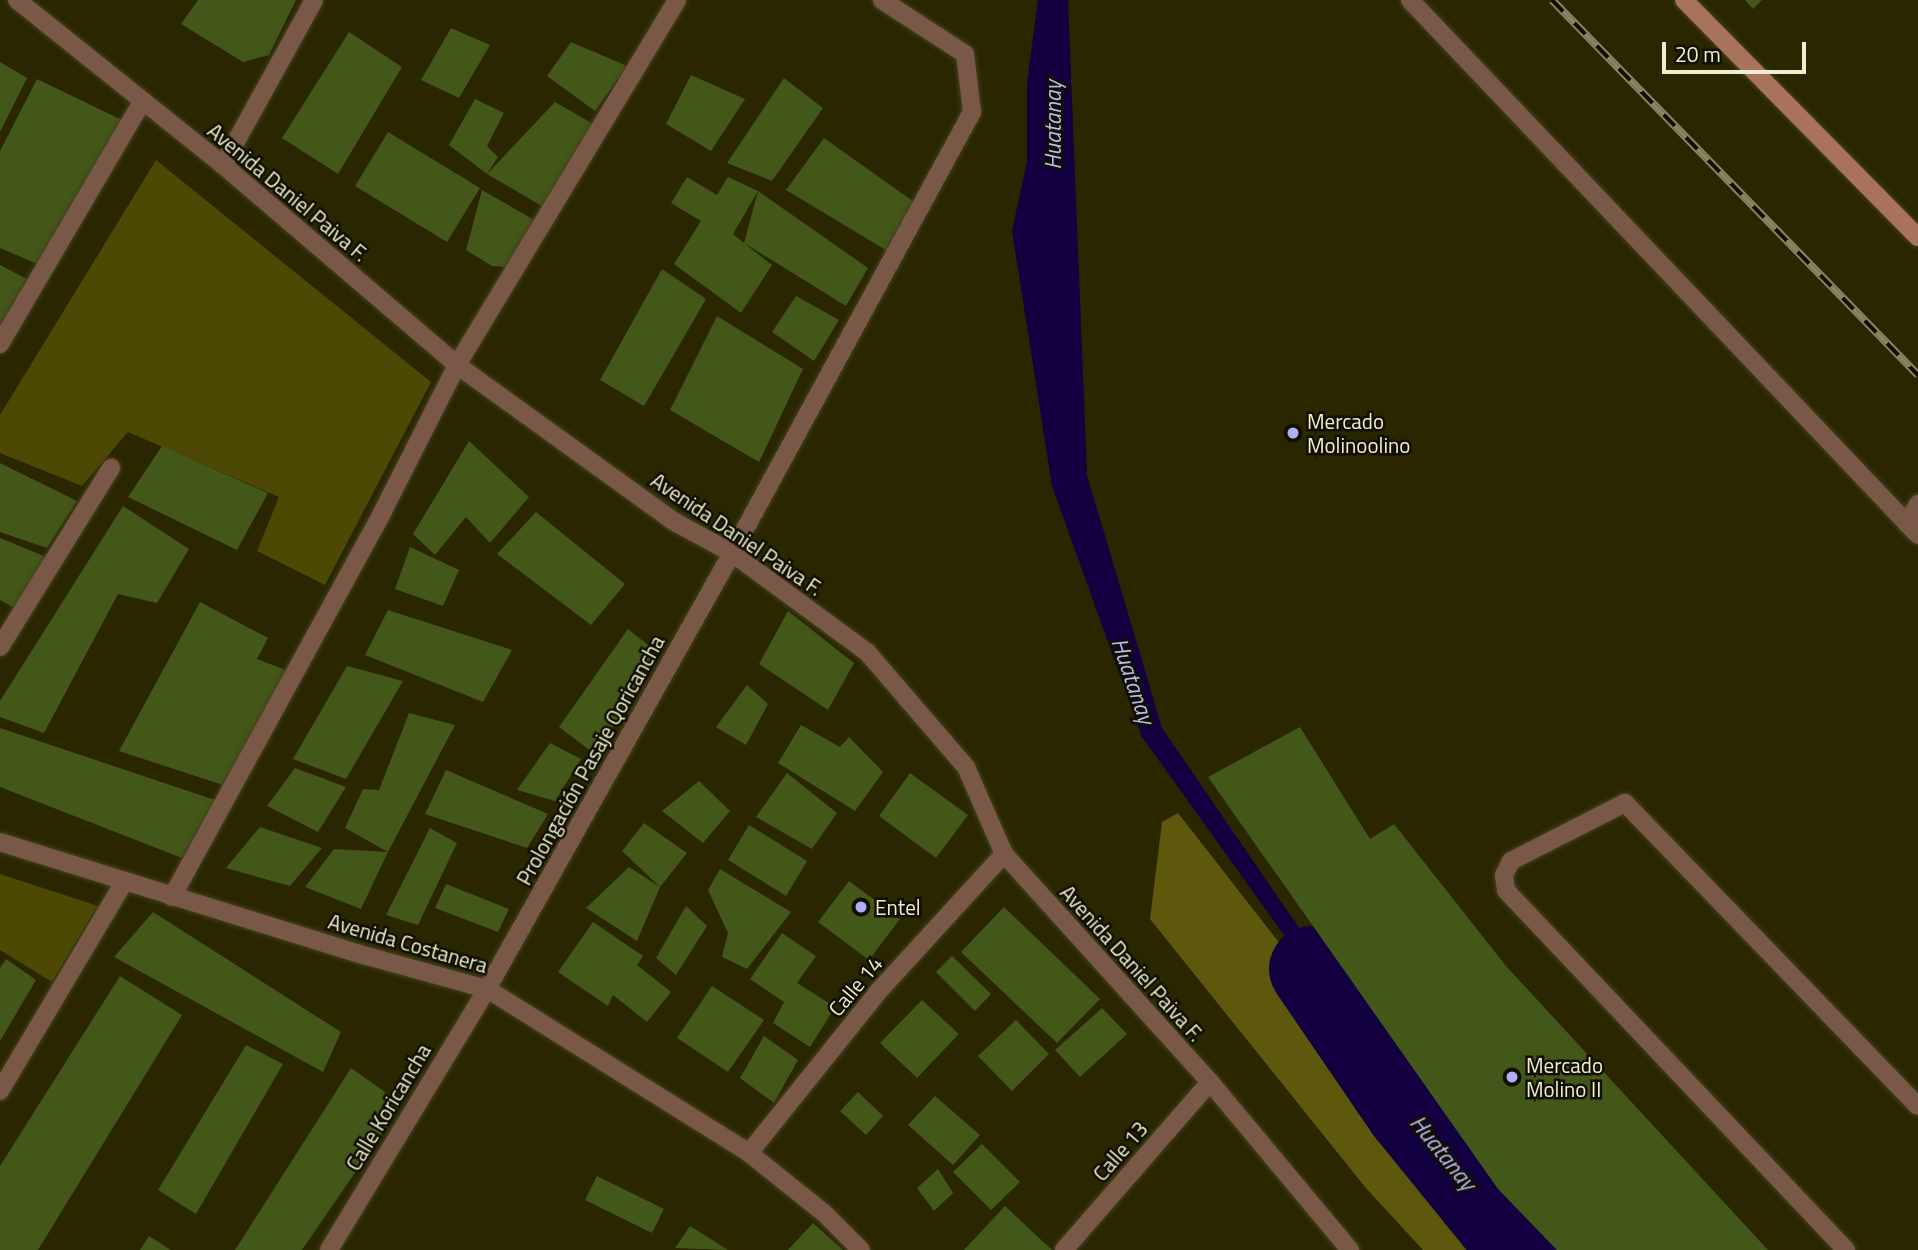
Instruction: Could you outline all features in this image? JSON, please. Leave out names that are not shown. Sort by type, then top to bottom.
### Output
[{"type":"street","name":"Avenida Daniel Paiva F.","points":[[17,0],[222,165],[457,365],[673,521],[732,553],[867,652],[965,767],[1004,854],[1210,1082],[1350,1250]]},
{"type":"street","points":[[222,165],[314,0]]},
{"type":"street","points":[[172,897],[382,513],[457,365],[677,0]]},
{"type":"street","name":"Prolongación Pasaje Qoricancha","points":[[487,989],[732,553],[972,112],[965,54],[882,0]]},
{"type":"street","points":[[1410,0],[1913,529]]},
{"type":"street","points":[[1684,0],[1918,237]]},
{"type":"street","points":[[0,344],[142,102]]},
{"type":"street","points":[[0,647],[111,468]]},
{"type":"street","points":[[1913,529],[1918,505]]},
{"type":"street","points":[[1846,1250],[1506,890],[1504,875],[1511,861],[1625,803],[1918,1106]]},
{"type":"street","name":"Avenida Costanera","points":[[0,842],[172,897],[487,989],[749,1153],[824,1213],[862,1250]]},
{"type":"street","name":"Calle 14","points":[[749,1153],[877,993],[1004,854]]},
{"type":"street","points":[[0,1091],[124,882]]},
{"type":"street","name":"Calle Koricancha","points":[[328,1250],[487,989]]},
{"type":"street","name":"Calle 13","points":[[1064,1250],[1210,1082]]},
{"type":"shaded area","points":[[156,160],[431,382],[325,585],[257,551],[279,497],[128,432],[82,486],[0,453],[0,415]]},
{"type":"shaded area","points":[[1178,813],[1291,958],[1385,1103],[1464,1206],[1504,1250],[1423,1250],[1365,1187],[1150,919],[1162,822]]},
{"type":"shaded area","points":[[0,874],[98,906],[52,982],[0,950]]},
{"type":"water","points":[[1038,0],[1068,0],[1087,475],[1162,728],[1461,1164],[1543,1250],[1510,1250],[1142,737],[1052,486],[1012,231],[1027,161],[1027,83]]},
{"type":"building","points":[[198,0],[296,0],[269,55],[243,62],[181,24]]},
{"type":"building","points":[[1745,0],[1762,0],[1753,9]]},
{"type":"building","points":[[451,28],[490,45],[459,98],[421,80]]},
{"type":"building","points":[[349,32],[402,67],[338,174],[282,138]]},
{"type":"building","points":[[571,42],[627,66],[595,111],[547,76]]},
{"type":"building","points":[[0,62],[27,78],[0,132]]},
{"type":"building","points":[[691,75],[745,99],[711,151],[666,124]]},
{"type":"building","points":[[784,78],[823,108],[772,181],[727,163]]},
{"type":"building","points":[[37,79],[122,120],[40,265],[0,248],[0,151]]},
{"type":"building","points":[[475,99],[504,113],[487,146],[498,157],[487,174],[449,145]]},
{"type":"building","points":[[555,102],[595,125],[545,208],[487,174]]},
{"type":"building","points":[[388,132],[480,188],[447,242],[355,186]]},
{"type":"building","points":[[824,138],[914,202],[889,252],[786,190]]},
{"type":"building","points":[[687,177],[717,195],[728,177],[758,191],[733,234],[772,265],[741,313],[674,264],[701,221],[671,203]]},
{"type":"building","points":[[482,190],[536,221],[508,267],[492,266],[466,250]]},
{"type":"building","points":[[758,191],[868,268],[846,306],[744,243]]},
{"type":"building","points":[[0,265],[27,279],[0,327]]},
{"type":"building","points":[[662,269],[706,299],[644,406],[600,380]]},
{"type":"building","points":[[796,296],[839,320],[814,361],[772,332]]},
{"type":"building","points":[[717,316],[803,369],[759,462],[670,410]]},
{"type":"building","points":[[469,441],[529,497],[490,543],[466,517],[435,555],[413,534]]},
{"type":"building","points":[[162,446],[268,493],[237,550],[128,497]]},
{"type":"building","points":[[0,463],[77,501],[47,548],[0,532]]},
{"type":"building","points":[[123,506],[189,549],[157,603],[118,594],[44,733],[0,717],[0,701]]},
{"type":"building","points":[[536,512],[625,584],[591,625],[497,554]]},
{"type":"building","points":[[0,538],[46,557],[14,608],[0,600]]},
{"type":"building","points":[[410,547],[459,570],[443,606],[395,589]]},
{"type":"building","points":[[200,602],[268,638],[257,659],[291,672],[226,786],[119,751]]},
{"type":"building","points":[[388,610],[512,650],[483,702],[365,655]]},
{"type":"building","points":[[788,611],[854,663],[828,710],[759,664]]},
{"type":"building","points":[[628,629],[658,653],[596,755],[559,727]]},
{"type":"building","points":[[347,666],[403,681],[346,779],[293,759]]},
{"type":"building","points":[[747,685],[768,704],[746,745],[716,727]]},
{"type":"building","points":[[409,713],[455,725],[388,852],[345,828],[363,789],[379,790]]},
{"type":"building","points":[[801,725],[840,747],[849,737],[883,772],[855,811],[778,763]]},
{"type":"building","name":"Mercado Molino II","points":[[1300,727],[1370,839],[1394,824],[1506,966],[1768,1250],[1557,1250],[1498,1189],[1208,777]]},
{"type":"building","points":[[0,728],[215,800],[182,858],[0,787]]},
{"type":"building","points":[[550,743],[581,759],[555,801],[517,790]]},
{"type":"building","points":[[295,768],[346,787],[318,832],[267,806]]},
{"type":"building","points":[[446,770],[548,814],[527,848],[425,814]]},
{"type":"building","points":[[787,773],[837,813],[812,849],[756,817]]},
{"type":"building","points":[[910,773],[968,815],[936,858],[879,816]]},
{"type":"building","points":[[699,781],[730,811],[703,843],[662,811]]},
{"type":"building","points":[[644,823],[687,853],[660,887],[622,851]]},
{"type":"building","points":[[749,825],[807,861],[786,896],[728,860]]},
{"type":"building","points":[[260,827],[322,848],[290,886],[226,868]]},
{"type":"building","points":[[430,828],[457,843],[418,925],[386,915]]},
{"type":"building","points":[[334,849],[388,852],[361,909],[305,887]]},
{"type":"building","points":[[629,867],[660,887],[637,941],[586,908]]},
{"type":"building","points":[[720,869],[791,912],[747,969],[722,957],[728,933],[708,890]]},
{"type":"building","points":[[849,881],[900,919],[869,960],[818,922]]},
{"type":"building","points":[[446,884],[509,909],[498,932],[435,908]]},
{"type":"building","points":[[686,906],[707,926],[676,975],[656,958]]},
{"type":"building","points":[[1004,907],[1100,999],[1057,1043],[961,952]]},
{"type":"building","points":[[153,912],[341,1032],[323,1072],[114,957]]},
{"type":"building","points":[[593,922],[643,956],[637,965],[671,992],[647,1022],[613,995],[608,1006],[558,972]]},
{"type":"building","points":[[782,933],[816,956],[797,983],[835,1007],[810,1047],[773,1023],[784,1002],[750,979]]},
{"type":"building","points":[[952,956],[991,994],[975,1011],[936,972]]},
{"type":"building","points":[[6,959],[36,980],[0,1041],[0,968]]},
{"type":"building","points":[[120,976],[182,1015],[38,1250],[0,1250],[0,1166]]},
{"type":"building","points":[[712,986],[764,1020],[728,1072],[677,1038]]},
{"type":"building","points":[[922,1000],[959,1034],[917,1078],[880,1043]]},
{"type":"building","points":[[1102,1008],[1127,1034],[1080,1077],[1055,1050]]},
{"type":"building","points":[[1016,1020],[1049,1054],[1012,1091],[978,1056]]},
{"type":"building","points":[[764,1036],[798,1060],[774,1103],[740,1078]]},
{"type":"building","points":[[246,1045],[283,1064],[196,1214],[158,1190]]},
{"type":"building","points":[[351,1068],[402,1104],[302,1250],[235,1250]]},
{"type":"building","points":[[858,1092],[883,1116],[866,1135],[840,1111]]},
{"type":"building","points":[[935,1096],[980,1135],[953,1165],[908,1125]]},
{"type":"building","points":[[982,1144],[1020,1182],[991,1210],[953,1172]]},
{"type":"building","points":[[938,1169],[953,1193],[934,1211],[917,1188]]},
{"type":"building","points":[[597,1176],[664,1209],[652,1233],[585,1200]]},
{"type":"building","points":[[1005,1206],[1052,1250],[964,1250]]},
{"type":"building","points":[[813,1223],[843,1250],[788,1250]]},
{"type":"building","points":[[690,1226],[728,1250],[675,1248]]},
{"type":"building","points":[[149,1236],[171,1250],[140,1250]]},
{"type":"waterway","name":"Huatanay","points":[[1312,969],[1409,1111],[1522,1250]]},
{"type":"railway","points":[[1552,0],[1918,375]]},
{"type":"place","name":"Mercado Molinoolino","points":[[1293,433]]},
{"type":"place","name":"Entel","points":[[861,907]]},
{"type":"place","name":"Mercado Molino II","points":[[1512,1077]]}]
